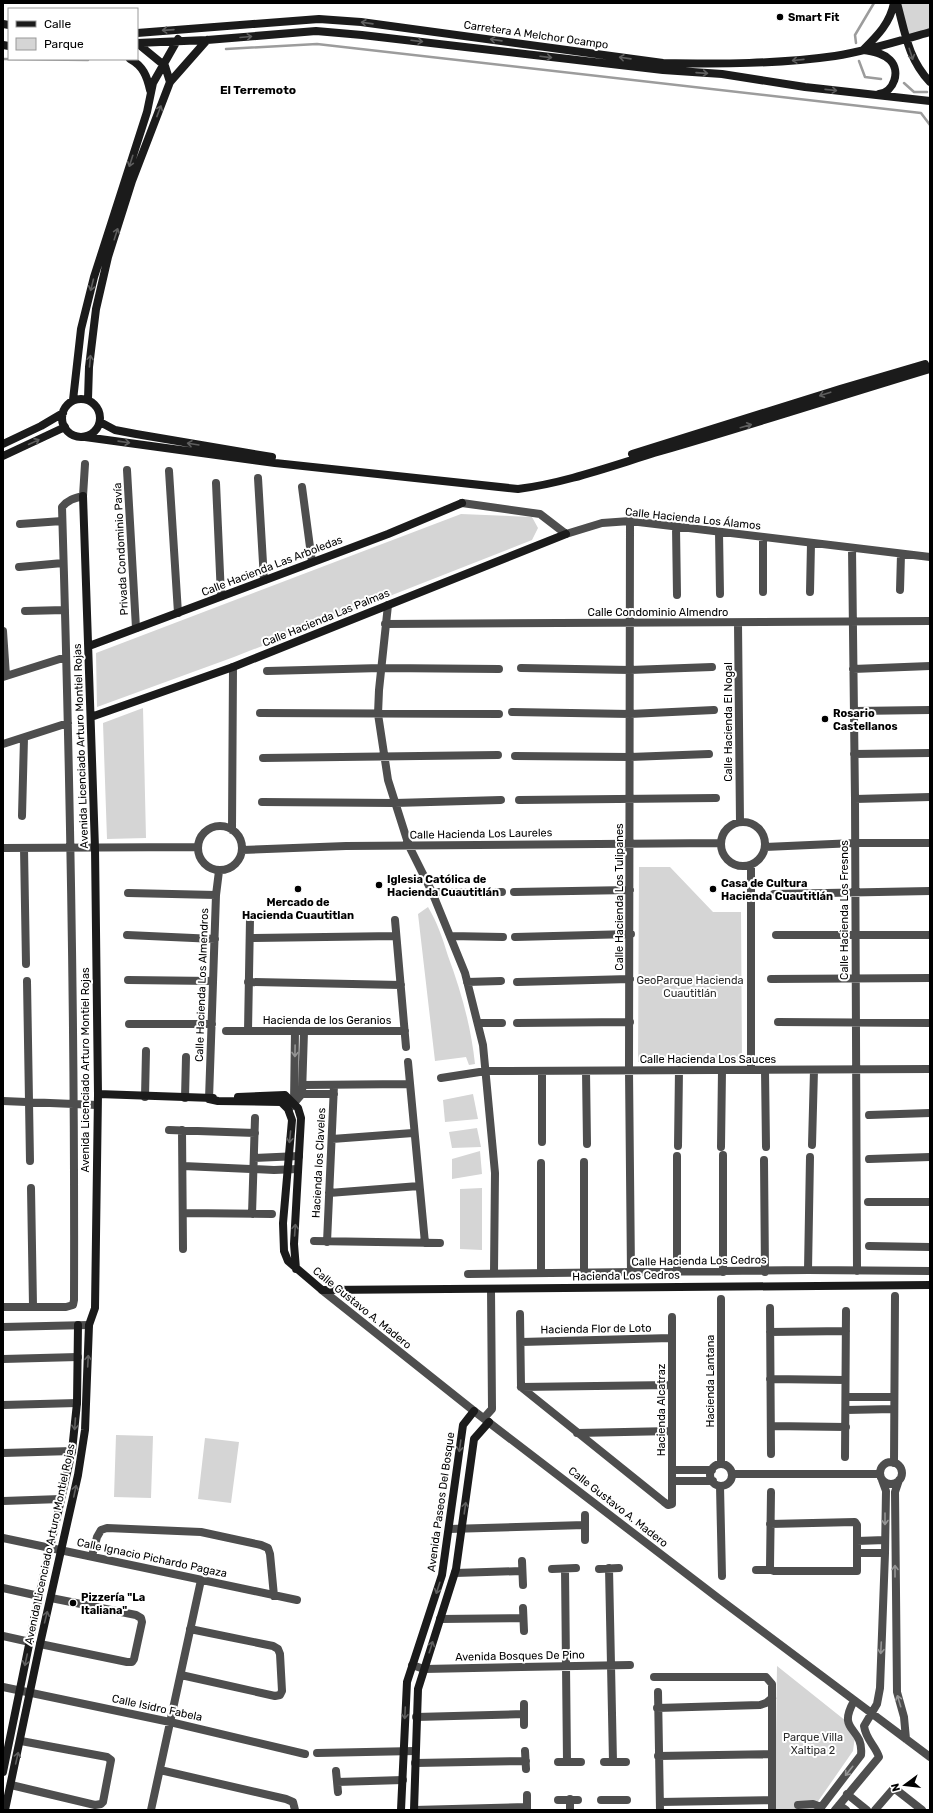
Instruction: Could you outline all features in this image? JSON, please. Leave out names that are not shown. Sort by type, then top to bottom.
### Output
[{"type":"main road","points":[[870,94],[885,93],[892,87],[896,73],[892,61],[884,55],[864,50],[885,26],[891,15],[894,3]]},
{"type":"main road","points":[[897,3],[913,60],[930,82]]},
{"type":"main road","points":[[319,19],[291,27],[180,35],[162,64],[153,83],[88,298],[78,348],[72,400],[65,408],[62,418],[65,427],[74,436],[275,462],[518,489],[544,486],[782,416],[930,369]]},
{"type":"main road","name":"Carretera A Melchor Ocampo","points":[[138,33],[319,19],[361,22],[663,63],[786,61],[836,56],[930,32]]},
{"type":"main road","name":"Carretera A Melchor Ocampo","points":[[207,40],[316,31],[663,70],[722,74],[805,87],[930,101]]},
{"type":"main road","points":[[138,43],[207,40]]},
{"type":"main road","points":[[88,400],[91,349],[96,309],[106,265],[132,180],[170,82],[207,40]]},
{"type":"main road","points":[[138,44],[162,64],[168,73],[170,82]]},
{"type":"main road","points":[[132,60],[137,63],[145,73],[150,97]]},
{"type":"main road","points":[[100,422],[115,430],[275,457],[518,483],[543,480],[593,466],[840,389],[930,363]]},
{"type":"main road","points":[[72,400],[83,398],[93,402],[100,411],[100,422],[95,432],[85,437]]},
{"type":"main road","points":[[3,444],[42,426],[63,413]]},
{"type":"main road","points":[[3,456],[65,427]]},
{"type":"main road","name":"Avenida Licenciado Arturo Montiel Rojas","points":[[5,1810],[78,1475],[85,1430],[89,1325],[95,1308],[98,1094],[95,848],[92,717],[83,496]]},
{"type":"main road","name":"Calle Hacienda Las Arboledas","points":[[89,646],[388,534],[462,503]]},
{"type":"main road","name":"Calle Hacienda Las Palmas","points":[[92,717],[233,666],[566,534]]},
{"type":"main road","points":[[98,1094],[209,1099],[218,1102],[281,1102],[291,1106],[302,1118],[294,1244],[296,1269]]},
{"type":"main road","name":"Calle Gustavo A. Madero","points":[[291,1106],[292,1120],[283,1222],[284,1251],[286,1258],[296,1269],[322,1290]]},
{"type":"main road","name":"Hacienda Los Cedros","points":[[322,1290],[930,1285]]},
{"type":"main road","name":"Avenida Licenciado Arturo Montiel Rojas","points":[[3,1772],[7,1734],[20,1690],[39,1596],[72,1451],[77,1403],[78,1325]]},
{"type":"main road","name":"Avenida Paseos Del Bosque","points":[[401,1810],[407,1682],[442,1575],[464,1425],[474,1411]]},
{"type":"main road","points":[[414,1810],[418,1688],[455,1573],[474,1439],[486,1420]]},
{"type":"street","points":[[83,496],[85,464]]},
{"type":"street","name":"Privada Condominio Pavía","points":[[127,470],[136,628]]},
{"type":"street","points":[[169,471],[178,612]]},
{"type":"street","points":[[258,478],[264,580]]},
{"type":"street","points":[[216,482],[221,596]]},
{"type":"street","points":[[302,486],[312,562]]},
{"type":"street","name":"Avenida Licenciado Arturo Montiel Rojas","points":[[33,1306],[66,1307],[73,1305],[74,1104],[71,847],[62,507],[66,502],[73,498],[83,496]]},
{"type":"street","points":[[462,503],[540,514],[566,534]]},
{"type":"street","points":[[20,524],[62,521]]},
{"type":"street","name":"Calle Hacienda Los Álamos","points":[[566,534],[602,523],[630,521],[930,557]]},
{"type":"street","name":"Calle Hacienda Los Tulipanes","points":[[630,521],[631,934],[629,1071],[632,1273]]},
{"type":"street","points":[[676,527],[678,595]]},
{"type":"street","points":[[719,532],[720,594]]},
{"type":"street","points":[[763,537],[763,592]]},
{"type":"street","points":[[810,592],[811,543]]},
{"type":"street","name":"Calle Hacienda Los Fresnos","points":[[852,548],[855,799],[857,1271]]},
{"type":"street","points":[[900,590],[901,554]]},
{"type":"street","points":[[19,567],[63,563]]},
{"type":"street","points":[[388,605],[381,668],[378,714],[384,756],[394,803],[409,846],[432,892],[467,982],[483,1044],[495,1173],[494,1273]]},
{"type":"street","points":[[25,611],[65,610]]},
{"type":"street","name":"Calle Condominio Almendro","points":[[386,624],[930,621]]},
{"type":"street","name":"Calle Hacienda El Nogal","points":[[738,622],[740,822]]},
{"type":"street","points":[[3,631],[5,676],[66,657]]},
{"type":"street","points":[[232,830],[233,666]]},
{"type":"street","points":[[854,669],[930,666]]},
{"type":"street","points":[[521,668],[630,670],[712,667]]},
{"type":"street","points":[[267,671],[381,668],[500,669]]},
{"type":"street","points":[[512,712],[630,714],[714,710]]},
{"type":"street","points":[[854,711],[930,710]]},
{"type":"street","points":[[260,713],[499,714]]},
{"type":"street","points":[[3,744],[68,723]]},
{"type":"street","points":[[22,816],[24,738]]},
{"type":"street","points":[[854,754],[930,753]]},
{"type":"street","points":[[515,756],[630,757],[709,754]]},
{"type":"street","points":[[263,758],[498,755]]},
{"type":"street","points":[[855,799],[930,797]]},
{"type":"street","points":[[519,800],[716,798]]},
{"type":"street","points":[[262,802],[394,803],[502,800]]},
{"type":"street","points":[[740,822],[748,822],[755,826],[761,831],[764,838],[765,847],[761,858],[751,866],[742,867],[733,865],[726,860],[721,852],[720,843],[723,833],[730,825],[740,822]]},
{"type":"street","points":[[219,826],[232,830],[239,838],[242,850],[237,863],[226,870],[219,871],[210,869],[203,864],[199,856],[197,847],[202,835],[207,830],[219,826]]},
{"type":"street","name":"Calle Hacienda Los Laureles","points":[[242,850],[346,846],[720,843]]},
{"type":"street","points":[[765,847],[855,843],[930,843]]},
{"type":"street","points":[[3,848],[197,847]]},
{"type":"street","points":[[24,848],[26,964]]},
{"type":"street","points":[[751,866],[751,1070]]},
{"type":"street","name":"Calle Hacienda Los Almendros","points":[[209,1099],[216,895],[219,871]]},
{"type":"street","points":[[514,892],[630,890]]},
{"type":"street","points":[[774,894],[930,891]]},
{"type":"street","points":[[432,892],[502,892]]},
{"type":"street","points":[[128,893],[216,895]]},
{"type":"street","name":"Hacienda de los Geranios","points":[[248,1031],[250,919]]},
{"type":"street","name":"Hacienda de los Geranios","points":[[395,920],[406,1047]]},
{"type":"street","points":[[515,937],[631,934]]},
{"type":"street","points":[[776,935],[930,935]]},
{"type":"street","points":[[127,936],[215,938]]},
{"type":"street","points":[[250,938],[396,936]]},
{"type":"street","points":[[450,936],[502,937]]},
{"type":"street","points":[[771,979],[930,978]]},
{"type":"street","points":[[517,982],[630,979]]},
{"type":"street","points":[[128,980],[214,980]]},
{"type":"street","points":[[27,981],[30,1161]]},
{"type":"street","points":[[467,982],[501,981]]},
{"type":"street","points":[[248,982],[401,985]]},
{"type":"street","points":[[517,1024],[630,1022]]},
{"type":"street","points":[[778,1022],[930,1023]]},
{"type":"street","points":[[478,1023],[502,1023]]},
{"type":"street","points":[[129,1024],[212,1024]]},
{"type":"street","name":"Hacienda de los Geranios","points":[[226,1031],[405,1031]]},
{"type":"street","points":[[291,1106],[302,1094],[303,1085],[299,1071],[295,1031]]},
{"type":"street","points":[[291,1106],[299,1071],[304,1031]]},
{"type":"street","points":[[145,1097],[146,1051]]},
{"type":"street","points":[[185,1098],[186,1057]]},
{"type":"street","points":[[408,1062],[425,1243]]},
{"type":"street","name":"Calle Hacienda Los Sauces","points":[[441,1078],[486,1071],[930,1069]]},
{"type":"street","points":[[586,1070],[587,1144]]},
{"type":"street","points":[[678,1146],[679,1070]]},
{"type":"street","points":[[722,1070],[723,1272]]},
{"type":"street","points":[[765,1070],[766,1147]]},
{"type":"street","points":[[812,1146],[814,1070]]},
{"type":"street","points":[[542,1071],[542,1142]]},
{"type":"street","points":[[303,1085],[409,1084]]},
{"type":"street","name":"Hacienda los Claveles","points":[[327,1242],[334,1085]]},
{"type":"street","points":[[302,1094],[334,1094]]},
{"type":"street","points":[[3,1101],[97,1105]]},
{"type":"street","points":[[869,1115],[930,1113]]},
{"type":"street","points":[[252,1214],[255,1118]]},
{"type":"street","points":[[169,1130],[255,1133]]},
{"type":"street","points":[[182,1130],[183,1249]]},
{"type":"street","points":[[332,1139],[414,1133]]},
{"type":"street","points":[[254,1158],[299,1156]]},
{"type":"street","points":[[676,1272],[678,1156]]},
{"type":"street","points":[[808,1270],[810,1157]]},
{"type":"street","points":[[869,1159],[930,1157]]},
{"type":"street","points":[[764,1160],[764,1272]]},
{"type":"street","points":[[584,1162],[584,1273]]},
{"type":"street","points":[[540,1273],[542,1163]]},
{"type":"street","points":[[183,1166],[254,1170],[298,1169]]},
{"type":"street","points":[[329,1193],[419,1186]]},
{"type":"street","points":[[3,1307],[33,1306],[31,1188]]},
{"type":"street","points":[[868,1202],[930,1202]]},
{"type":"street","points":[[183,1213],[272,1214]]},
{"type":"street","points":[[314,1242],[440,1243]]},
{"type":"street","points":[[869,1246],[930,1247]]},
{"type":"street","name":"Calle Hacienda Los Cedros","points":[[468,1274],[764,1272],[808,1270],[930,1271]]},
{"type":"street","points":[[486,1420],[492,1409],[491,1288]]},
{"type":"street","name":"Calle Gustavo A. Madero","points":[[322,1290],[474,1411],[854,1701],[930,1757]]},
{"type":"street","points":[[895,1296],[894,1463],[901,1470],[895,1492],[896,1692],[904,1716],[906,1739]]},
{"type":"street","name":"Hacienda Lantana","points":[[721,1299],[721,1464]]},
{"type":"street","points":[[770,1308],[771,1454]]},
{"type":"street","points":[[845,1456],[846,1311]]},
{"type":"street","points":[[520,1314],[521,1388]]},
{"type":"street","name":"Hacienda Alcatraz","points":[[577,1433],[668,1505],[672,1504],[672,1317]]},
{"type":"street","points":[[3,1327],[89,1325]]},
{"type":"street","points":[[770,1332],[846,1332]]},
{"type":"street","name":"Hacienda Flor de Loto","points":[[521,1342],[671,1338]]},
{"type":"street","points":[[3,1359],[78,1357]]},
{"type":"street","points":[[770,1380],[845,1380]]},
{"type":"street","points":[[521,1388],[671,1385]]},
{"type":"street","points":[[521,1388],[577,1433],[672,1431]]},
{"type":"street","points":[[846,1398],[894,1397]]},
{"type":"street","points":[[3,1405],[77,1403]]},
{"type":"street","points":[[846,1410],[894,1409]]},
{"type":"street","points":[[771,1426],[846,1427]]},
{"type":"street","points":[[3,1453],[72,1451]]},
{"type":"street","points":[[840,1808],[846,1796],[879,1758],[877,1752],[865,1736],[864,1726],[877,1704],[880,1688],[886,1491],[881,1477],[881,1469],[885,1464],[894,1463]]},
{"type":"street","points":[[712,1481],[712,1470],[716,1466],[721,1464],[729,1468],[732,1474],[729,1483],[720,1486]]},
{"type":"street","points":[[672,1470],[712,1470]]},
{"type":"street","points":[[732,1474],[881,1477],[890,1484],[899,1480]]},
{"type":"street","points":[[672,1481],[712,1481],[720,1486]]},
{"type":"street","points":[[720,1486],[722,1576]]},
{"type":"street","points":[[770,1492],[771,1569]]},
{"type":"street","points":[[3,1501],[61,1499]]},
{"type":"street","points":[[585,1540],[586,1515]]},
{"type":"street","points":[[756,1570],[856,1570],[857,1524],[855,1522],[770,1524]]},
{"type":"street","points":[[449,1529],[462,1530],[585,1525]]},
{"type":"street","points":[[92,1556],[97,1537],[101,1530],[106,1528],[201,1532],[261,1545],[268,1548],[270,1554],[274,1596]]},
{"type":"street","name":"Calle Ignacio Pichardo Pagaza","points":[[3,1538],[297,1600]]},
{"type":"street","points":[[857,1541],[885,1540]]},
{"type":"street","points":[[857,1553],[885,1553]]},
{"type":"street","points":[[522,1561],[523,1585]]},
{"type":"street","points":[[552,1569],[576,1568]]},
{"type":"street","points":[[609,1568],[613,1762]]},
{"type":"street","points":[[599,1569],[619,1568]]},
{"type":"street","points":[[565,1569],[567,1762]]},
{"type":"street","points":[[455,1573],[522,1571]]},
{"type":"street","points":[[151,1810],[201,1580]]},
{"type":"street","points":[[3,1588],[39,1596]]},
{"type":"street","points":[[40,1644],[127,1662],[132,1662],[134,1659],[142,1622],[141,1618],[136,1615],[51,1598]]},
{"type":"street","points":[[523,1608],[524,1631]]},
{"type":"street","points":[[440,1619],[523,1618]]},
{"type":"street","points":[[181,1675],[275,1696],[280,1695],[282,1691],[280,1654],[278,1649],[273,1646],[190,1629]]},
{"type":"street","points":[[3,1636],[30,1642]]},
{"type":"street","points":[[881,1663],[896,1663]]},
{"type":"street","name":"Avenida Bosques De Pino","points":[[412,1665],[424,1669],[630,1665]]},
{"type":"street","points":[[654,1676],[766,1677],[772,1684],[772,1810]]},
{"type":"street","name":"Calle Isidro Fabela","points":[[3,1687],[170,1722],[305,1754]]},
{"type":"street","points":[[658,1692],[657,1708],[660,1806],[772,1800]]},
{"type":"street","points":[[657,1708],[760,1705],[766,1703],[772,1698]]},
{"type":"street","points":[[798,1805],[812,1804],[820,1808],[861,1755],[860,1740],[847,1721],[847,1713],[854,1701]]},
{"type":"street","points":[[524,1704],[524,1726]]},
{"type":"street","points":[[416,1717],[524,1714]]},
{"type":"street","points":[[10,1785],[95,1805],[103,1802],[111,1760],[107,1757],[20,1741]]},
{"type":"street","points":[[317,1753],[415,1751]]},
{"type":"street","points":[[415,1763],[526,1765],[526,1751]]},
{"type":"street","points":[[658,1756],[772,1754]]},
{"type":"street","points":[[861,1755],[872,1765]]},
{"type":"street","points":[[558,1762],[581,1762]]},
{"type":"street","points":[[604,1762],[626,1762]]},
{"type":"street","points":[[160,1770],[286,1799],[293,1802],[295,1810]]},
{"type":"street","points":[[336,1771],[338,1792]]},
{"type":"street","points":[[337,1782],[402,1780]]},
{"type":"street","points":[[875,1810],[894,1788],[922,1810]]},
{"type":"street","points":[[834,1789],[867,1810]]},
{"type":"street","points":[[414,1810],[527,1808],[527,1795]]},
{"type":"street","points":[[558,1800],[574,1800],[570,1810]]},
{"type":"street","points":[[601,1800],[627,1800]]},
{"type":"street","points":[[615,1800],[616,1810]]},
{"type":"green space","points":[[897,3],[930,3],[930,31],[907,38]]},
{"type":"green space","points":[[461,514],[532,517],[538,528],[532,540],[234,657],[97,707],[96,653]]},
{"type":"green space","points":[[143,708],[146,838],[107,839],[103,723]]},
{"type":"green space","name":"GeoParque Hacienda Cuautitlán","points":[[639,867],[670,867],[713,912],[741,912],[742,1063],[638,1062]]},
{"type":"green space","points":[[428,907],[442,937],[461,996],[471,1036],[475,1064],[469,1065],[466,1057],[435,1061],[418,914]]},
{"type":"green space","points":[[473,1094],[478,1119],[445,1122],[443,1100]]},
{"type":"green space","points":[[477,1128],[481,1147],[452,1148],[449,1132]]},
{"type":"green space","points":[[480,1151],[482,1174],[452,1179],[452,1159]]},
{"type":"green space","points":[[482,1188],[482,1250],[460,1249],[460,1189]]},
{"type":"green space","points":[[116,1435],[153,1436],[151,1498],[114,1497]]},
{"type":"green space","points":[[205,1438],[239,1442],[231,1503],[198,1499]]},
{"type":"green space","name":"Parque Villa Xaltipa 2","points":[[777,1666],[856,1729],[853,1751],[812,1810],[775,1810]]},
{"type":"waterway","points":[[856,43],[855,35],[874,3]]},
{"type":"waterway","points":[[226,49],[317,44],[921,113],[930,125]]},
{"type":"waterway","points":[[3,59],[8,59]]},
{"type":"waterway","points":[[859,61],[865,77],[881,79]]},
{"type":"waterway","points":[[904,83],[914,92],[927,92]]},
{"type":"place","name":"Smart Fit","points":[[780,17]]},
{"type":"place","name":"Rosario Castellanos","points":[[825,719]]},
{"type":"place","name":"Iglesia Católica de Hacienda Cuautitlán","points":[[379,885]]},
{"type":"place","name":"Mercado de Hacienda Cuautitlan","points":[[298,889]]},
{"type":"place","name":"Casa de Cultura Hacienda Cuautitlán","points":[[713,889]]},
{"type":"place","name":"Pizzería \"La Italiana\"","points":[[73,1603]]},
{"type":"district","name":"El Terremoto","points":[[258,90]]}]
